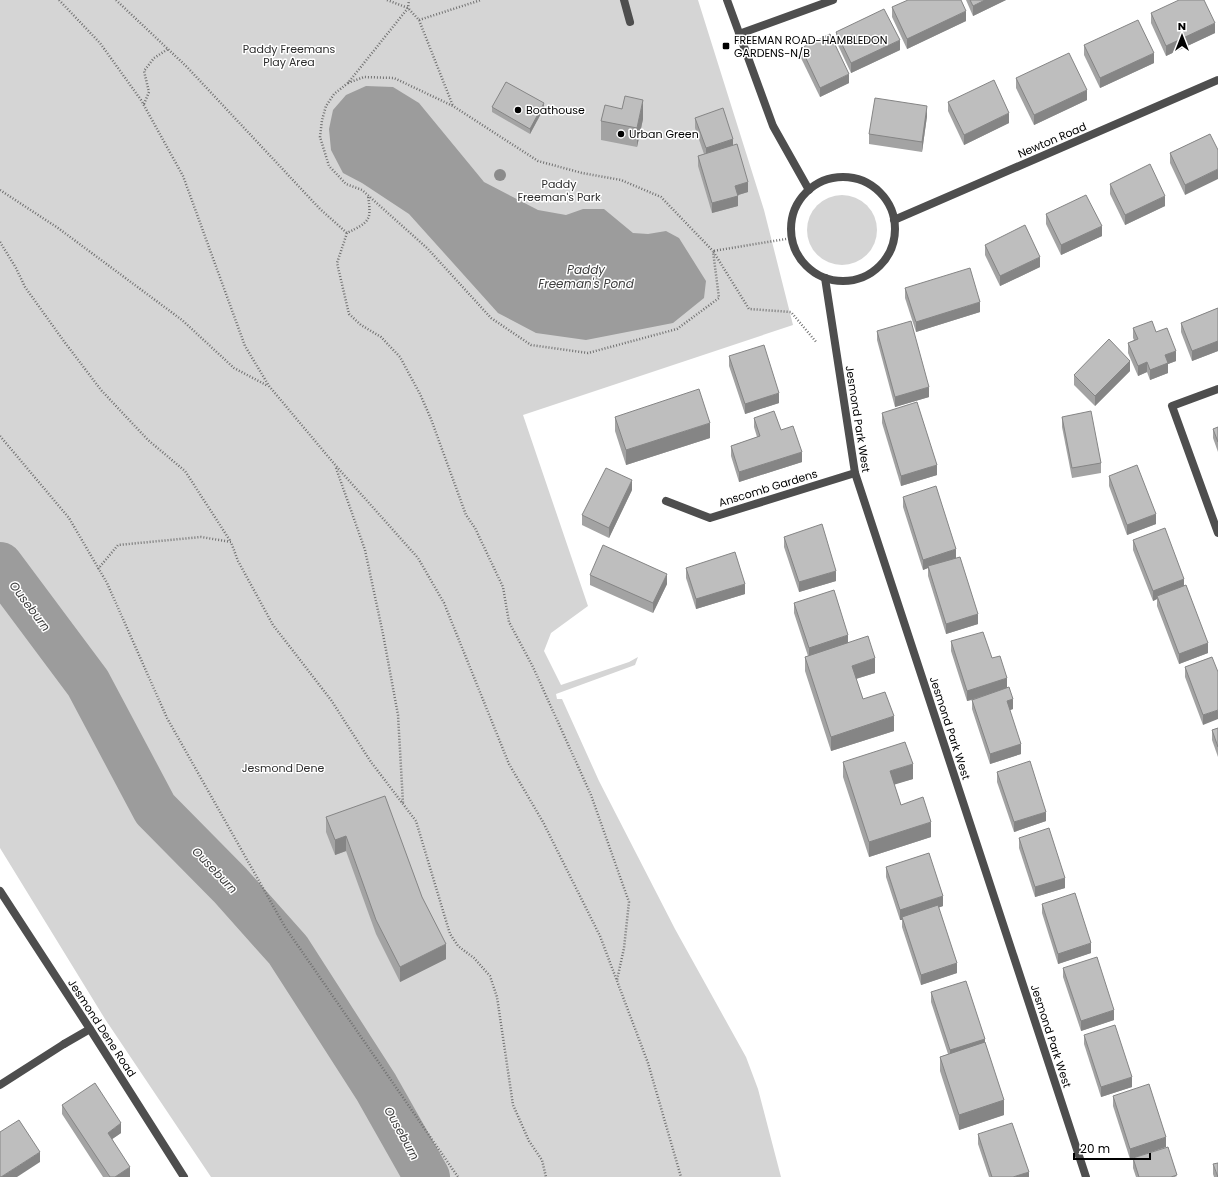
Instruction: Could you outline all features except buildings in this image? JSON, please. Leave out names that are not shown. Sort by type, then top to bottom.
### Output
[{"type":"street","points":[[624,0],[630,22]]},
{"type":"street","points":[[727,0],[773,126],[809,190]]},
{"type":"street","points":[[739,34],[833,0]]},
{"type":"street","name":"Newton Road","points":[[894,220],[1218,80]]},
{"type":"street","points":[[837,177],[853,178],[868,183],[881,193],[890,206],[894,220],[895,236],[890,251],[882,264],[870,274],[856,279],[840,281],[825,278],[809,268],[798,255],[792,238],[792,220],[798,204],[809,190],[822,181],[837,177]]},
{"type":"street","name":"Jesmond Park West","points":[[825,278],[855,473],[1086,1177]]},
{"type":"street","points":[[1218,389],[1172,406],[1218,533]]},
{"type":"street","name":"Anscomb Gardens","points":[[666,501],[710,518],[855,473]]},
{"type":"street","name":"Jesmond Dene Road","points":[[0,891],[184,1177]]},
{"type":"street","points":[[0,1083],[90,1029]]},
{"type":"path","points":[[60,0],[100,43],[144,104],[183,176],[245,346],[269,386],[336,466],[418,558],[444,603],[509,764],[543,822],[600,936],[648,1063],[681,1177]]},
{"type":"path","points":[[116,0],[168,49],[320,209],[347,233]]},
{"type":"path","points":[[387,0],[408,8],[419,20],[453,106]]},
{"type":"path","points":[[409,0],[408,8],[348,83],[334,94],[326,106],[322,120],[320,137],[329,166],[346,184],[362,190],[427,248],[491,318],[531,345],[588,353],[676,329],[719,298],[713,251]]},
{"type":"path","points":[[419,20],[481,0]]},
{"type":"path","points":[[144,104],[149,92],[144,71],[154,58],[168,49]]},
{"type":"path","points":[[348,83],[364,77],[394,78],[453,106],[538,161],[582,173],[621,180],[661,197],[713,251],[749,309],[791,312],[820,347]]},
{"type":"path","points":[[0,190],[58,228],[182,320],[234,368],[269,386]]},
{"type":"path","points":[[368,195],[370,213],[365,224],[347,233],[337,263],[349,314],[361,325],[381,337],[400,357],[420,394],[432,419],[466,515],[475,528],[503,587],[508,622],[533,668],[591,795],[629,902],[624,948],[617,980]]},
{"type":"path","points":[[713,251],[792,238]]},
{"type":"path","points":[[0,242],[16,268],[25,287],[101,390],[143,435],[186,471],[231,542],[238,561],[272,626],[331,700],[371,762],[416,821],[450,934],[458,946],[474,958],[490,976],[497,997],[513,1105],[529,1141],[542,1160],[546,1177]]},
{"type":"path","points":[[0,436],[69,518],[107,584],[167,718],[285,927],[458,1177]]},
{"type":"path","points":[[336,466],[365,550],[383,634],[398,715],[403,803]]},
{"type":"path","points":[[98,569],[118,545],[201,537],[231,542]]},
{"type":"green space","name":"Jesmond Dene","points":[[0,0],[698,0],[764,210],[793,325],[523,415],[588,606],[551,633],[544,651],[561,685],[629,662],[638,657],[635,665],[556,694],[557,699],[562,699],[599,781],[675,929],[746,1057],[758,1089],[781,1177],[211,1177],[105,1019],[0,848]]},
{"type":"green space","points":[[842,195],[855,198],[867,205],[874,217],[877,230],[874,243],[867,255],[855,262],[842,265],[829,262],[817,255],[810,243],[807,230],[810,217],[817,205],[829,198]]},
{"type":"water","name":"Paddy Freeman's Pond","points":[[366,86],[393,87],[419,103],[484,182],[538,210],[566,215],[583,209],[604,209],[633,233],[648,234],[666,231],[679,238],[706,281],[704,298],[673,323],[586,340],[536,333],[498,313],[409,214],[362,183],[343,173],[331,150],[329,129],[333,110],[346,95]]},
{"type":"waterway","name":"Ouseburn","points":[[0,565],[88,683],[155,809],[230,885],[288,950],[376,1087],[427,1177]]},
{"type":"place","name":"FREEMAN ROAD-HAMBLEDON GARDENS-N/B","points":[[726,46]]},
{"type":"place","name":"Boathouse","points":[[518,110]]},
{"type":"place","name":"Urban Green","points":[[621,134]]},
{"type":"park label","name":"Paddy Freemans Play Area","points":[[289,55]]},
{"type":"park label","name":"Paddy Freeman's Park","points":[[559,190]]}]
